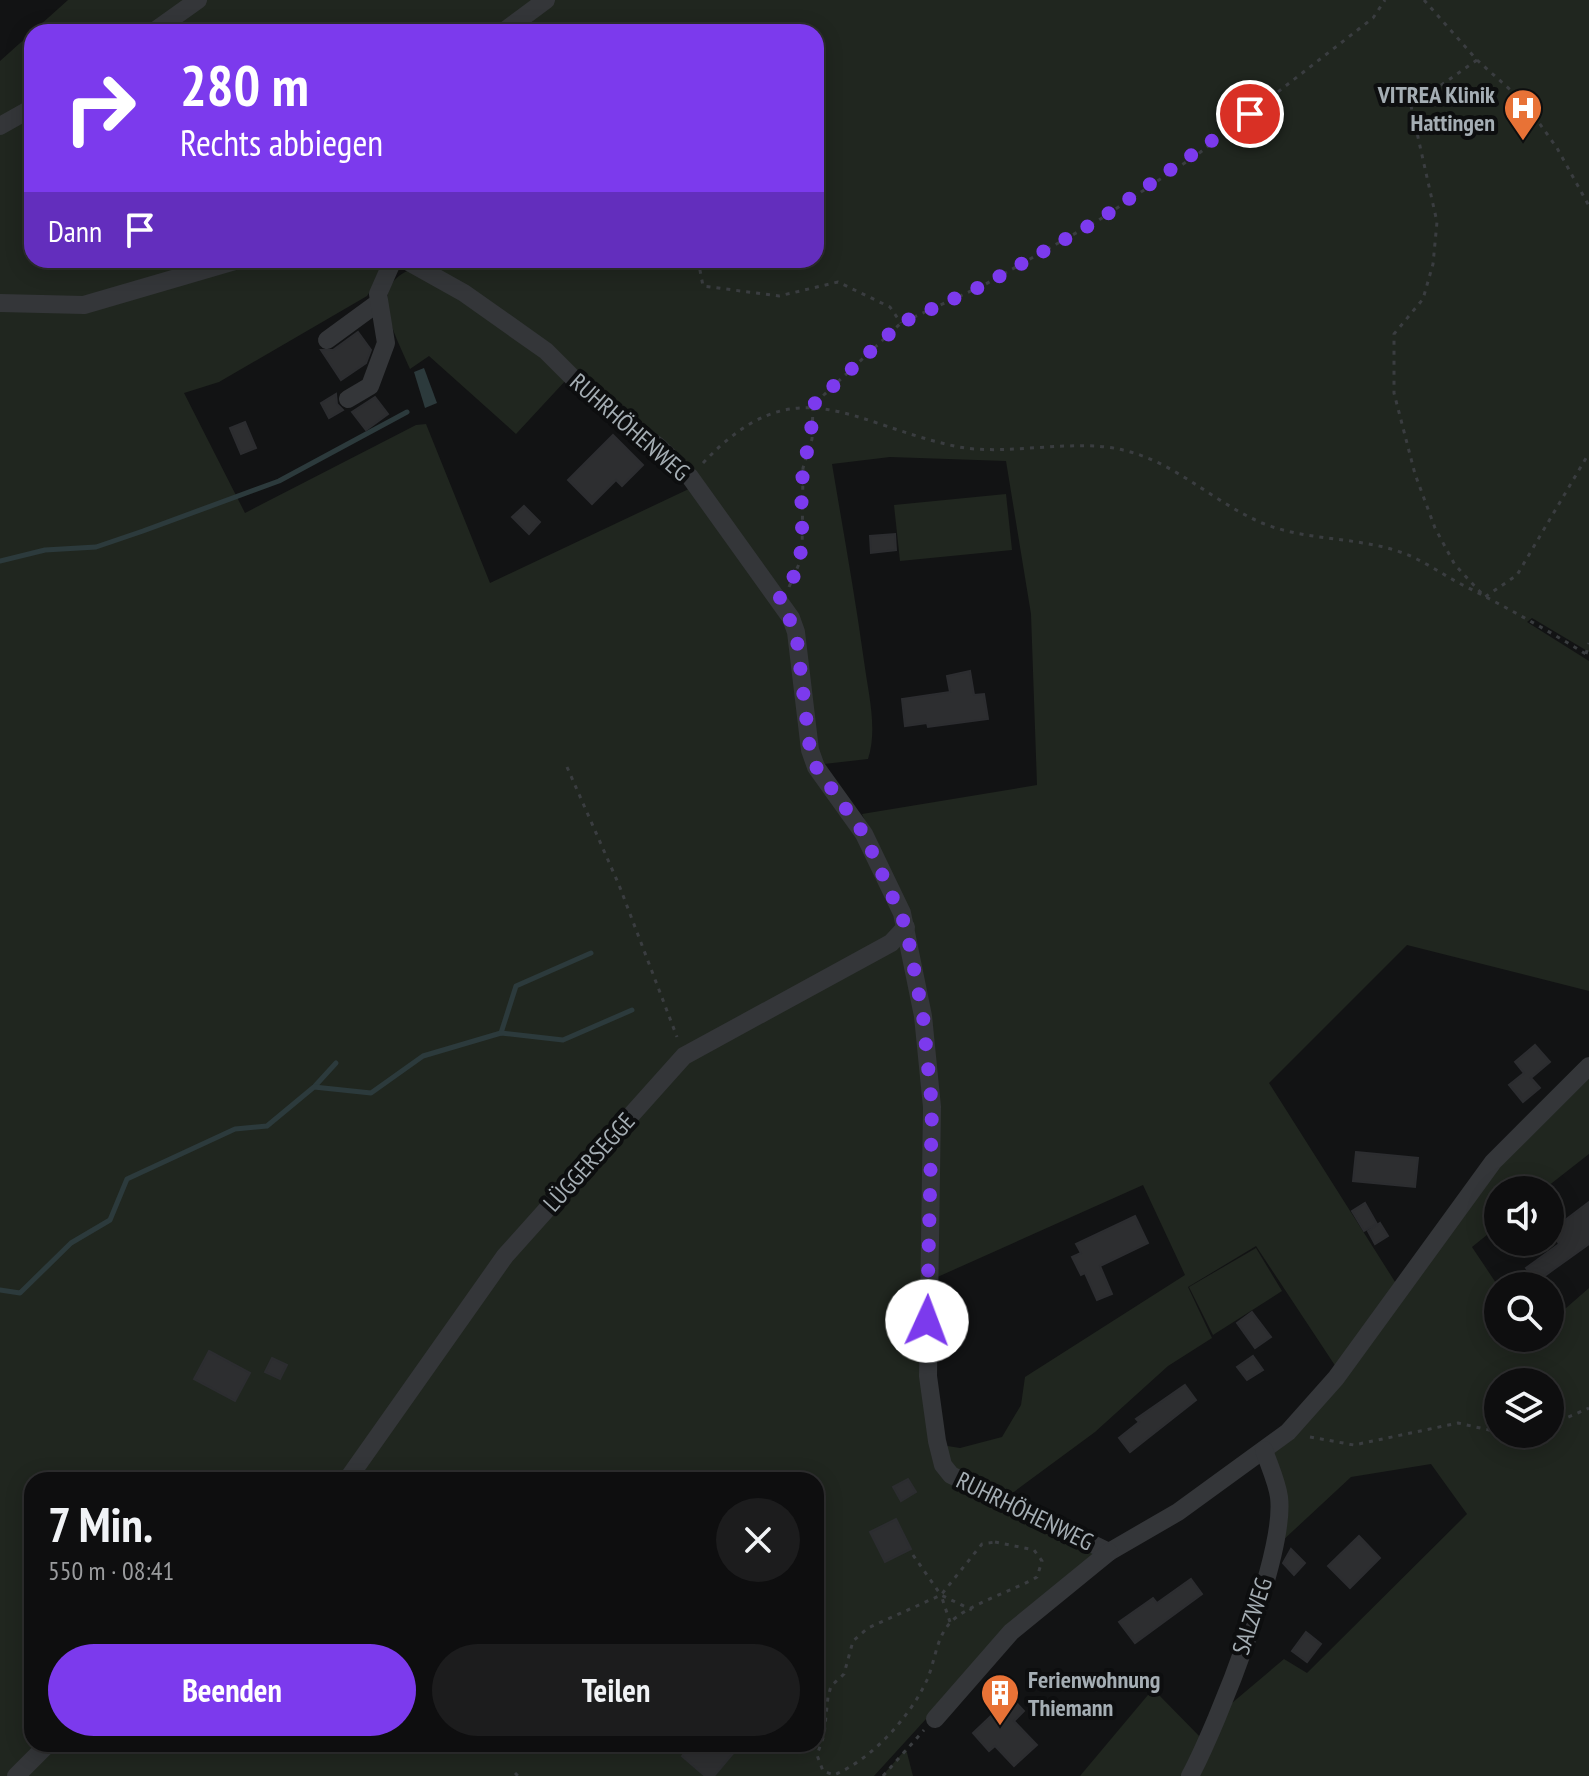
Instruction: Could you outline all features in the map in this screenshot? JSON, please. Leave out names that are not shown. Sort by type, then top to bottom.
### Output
[{"type":"street","points":[[164,24],[198,0]]},
{"type":"street","points":[[514,24],[546,0]]},
{"type":"street","points":[[0,126],[24,112]]},
{"type":"street","points":[[0,303],[84,305],[211,268]]},
{"type":"street","points":[[348,399],[370,386],[386,343],[378,294],[389,268]]},
{"type":"street","name":"RUHRHÖHENWEG","points":[[419,268],[464,293],[546,351],[581,386],[659,447],[690,477],[779,599],[796,632],[810,750],[816,767],[864,834],[906,927],[923,1016],[932,1107],[927,1346],[933,1415],[943,1465],[951,1475],[1109,1552],[1178,1512],[1288,1432],[1336,1378],[1493,1162],[1589,1066]]},
{"type":"street","points":[[327,340],[379,302]]},
{"type":"street","name":"LÜGGERSEGGE","points":[[353,1472],[505,1256],[684,1056],[891,943],[906,927]]},
{"type":"street","name":"SALZWEG","points":[[1190,1776],[1216,1721],[1275,1544],[1279,1498],[1264,1450]]},
{"type":"street","points":[[935,1719],[1011,1632],[1109,1552]]},
{"type":"street","points":[[16,1776],[40,1752]]},
{"type":"path","points":[[779,599],[793,582],[802,557],[803,468],[812,439],[813,405],[901,323],[984,285],[1099,220],[1231,129],[1373,18],[1385,0]]},
{"type":"path","points":[[1424,0],[1477,60],[1525,103],[1557,148],[1589,206]]},
{"type":"path","points":[[1477,60],[1411,106],[1437,222],[1433,264],[1423,299],[1394,334],[1394,393],[1415,474],[1435,528],[1455,565],[1485,597]]},
{"type":"path","points":[[700,268],[703,286],[779,296],[838,282],[890,307],[901,323]]},
{"type":"path","points":[[690,477],[744,428],[778,409],[813,405],[961,447],[1119,449],[1168,466],[1215,499],[1263,523],[1318,540],[1363,542],[1405,554],[1587,655],[1589,643]]},
{"type":"path","points":[[1485,597],[1517,575],[1589,453]]},
{"type":"path","points":[[567,767],[619,885],[684,1056]]},
{"type":"path","points":[[1564,1419],[1589,1408]]},
{"type":"path","points":[[1288,1432],[1354,1445],[1458,1423],[1484,1429]]},
{"type":"path","points":[[818,1752],[823,1771],[834,1775],[857,1765],[911,1708],[928,1679],[936,1651],[950,1623],[1037,1577],[1042,1561],[1034,1550],[995,1542],[982,1544],[941,1595],[868,1628],[853,1641],[844,1674],[831,1686],[824,1732]]},
{"type":"path","points":[[913,1555],[941,1595],[950,1623]]},
{"type":"path","points":[[941,1595],[972,1610]]},
{"type":"path","points":[[883,1776],[935,1719]]},
{"type":"shaded area","points":[[68,0],[1589,0],[1589,652],[1532,618],[1527,622],[1589,661],[1589,991],[1407,945],[1269,1083],[1397,1285],[1338,1370],[1256,1246],[1188,1287],[1212,1338],[1168,1366],[1095,1432],[1007,1497],[951,1472],[941,1445],[960,1448],[1002,1437],[1021,1405],[1025,1377],[1185,1275],[1143,1185],[933,1279],[937,1107],[927,1016],[911,926],[862,814],[1037,785],[1031,614],[1006,461],[890,457],[832,464],[870,698],[872,735],[868,759],[824,764],[816,752],[799,629],[691,474],[548,349],[424,268],[824,268],[824,24],[41,24]]},
{"type":"shaded area","points":[[24,39],[24,268],[196,268],[82,300],[28,298],[25,308],[85,310],[223,268],[386,268],[367,296],[219,382],[184,393],[245,513],[416,425],[426,424],[490,583],[693,487],[793,631],[808,755],[825,786],[860,833],[900,920],[919,1015],[928,1108],[924,1386],[934,1448],[948,1478],[1086,1544],[1099,1556],[1008,1629],[874,1776],[18,1776],[39,1752],[824,1752],[824,1472],[356,1472],[419,1385],[417,1381],[351,1472],[24,1472],[24,1752],[34,1752],[14,1776],[0,1776],[0,61]]},
{"type":"shaded area","points":[[415,268],[507,329],[567,379],[516,434],[429,356],[410,369],[392,326],[387,298],[391,286],[400,276]]},
{"type":"shaded area","points":[[424,368],[437,403],[425,408],[414,372]]},
{"type":"shaded area","points":[[1006,494],[1012,550],[900,561],[894,505]]},
{"type":"shaded area","points":[[1589,1067],[1589,1154],[1561,1176],[1486,1176]]},
{"type":"shaded area","points":[[1484,1179],[1484,1237],[1472,1247],[1489,1272],[1484,1272],[1484,1352],[1564,1352],[1564,1310],[1589,1288],[1589,1776],[1193,1776],[1226,1708],[1284,1659],[1307,1673],[1467,1514],[1431,1464],[1351,1477],[1280,1543],[1268,1450]]},
{"type":"shaded area","points":[[1256,1248],[1282,1291],[1213,1335],[1189,1287]]},
{"type":"shaded area","points":[[1153,1689],[1205,1742],[1187,1776],[1080,1776]]},
{"type":"shaded area","points":[[906,1749],[913,1776],[882,1776]]},
{"type":"building","points":[[358,332],[371,350],[366,363],[341,380],[321,350],[333,350]]},
{"type":"building","points":[[336,394],[337,404],[343,410],[329,418],[321,403]]},
{"type":"building","points":[[375,397],[388,414],[366,430],[352,412]]},
{"type":"building","points":[[245,422],[256,448],[241,454],[230,428]]},
{"type":"building","points":[[613,435],[643,465],[622,486],[616,480],[592,504],[568,480]]},
{"type":"building","points":[[524,506],[540,522],[529,534],[512,517]]},
{"type":"building","points":[[895,534],[896,550],[871,553],[870,536]]},
{"type":"building","points":[[970,671],[974,695],[984,694],[988,719],[928,727],[927,723],[905,726],[902,699],[950,692],[947,676]]},
{"type":"building","points":[[1535,1045],[1550,1062],[1531,1078],[1540,1088],[1523,1102],[1509,1085],[1524,1073],[1515,1062]]},
{"type":"building","points":[[1356,1152],[1418,1158],[1415,1187],[1353,1181]]},
{"type":"building","points":[[1589,1202],[1589,1244],[1550,1272],[1529,1272],[1526,1268],[1542,1256],[1564,1256],[1564,1221]]},
{"type":"building","points":[[1365,1203],[1377,1224],[1364,1231],[1352,1211]]},
{"type":"building","points":[[1135,1216],[1148,1243],[1100,1266],[1112,1294],[1097,1300],[1085,1273],[1081,1275],[1072,1257],[1081,1253],[1076,1244]]},
{"type":"building","points":[[1380,1223],[1388,1236],[1375,1244],[1368,1231]]},
{"type":"building","points":[[1252,1312],[1271,1337],[1255,1348],[1237,1323]]},
{"type":"building","points":[[209,1351],[250,1373],[235,1401],[194,1379]]},
{"type":"building","points":[[1253,1356],[1263,1370],[1247,1380],[1237,1367]]},
{"type":"building","points":[[272,1358],[287,1365],[280,1379],[265,1372]]},
{"type":"building","points":[[1185,1385],[1196,1400],[1130,1452],[1119,1438],[1139,1422],[1136,1419]]},
{"type":"building","points":[[908,1479],[916,1492],[901,1501],[893,1487]]},
{"type":"building","points":[[896,1519],[911,1549],[885,1562],[870,1532]]},
{"type":"building","points":[[1359,1536],[1380,1558],[1350,1588],[1328,1566]]},
{"type":"building","points":[[1291,1549],[1305,1563],[1294,1575],[1283,1563]]},
{"type":"building","points":[[1191,1579],[1202,1594],[1135,1643],[1119,1622],[1153,1598],[1157,1603]]},
{"type":"building","points":[[1306,1632],[1321,1644],[1307,1662],[1292,1651]]},
{"type":"building","name":"Ferienwohnung Thiemann","points":[[1011,1697],[1024,1711],[1014,1721],[1037,1745],[1014,1766],[995,1746],[989,1751],[973,1733]]},
{"type":"building","points":[[685,1752],[734,1752],[714,1776],[705,1776],[682,1756]]},
{"type":"waterway","points":[[0,561],[45,550],[96,547],[143,531],[279,481],[407,412]]},
{"type":"waterway","points":[[501,1033],[516,986],[591,953]]},
{"type":"waterway","points":[[0,1290],[20,1293],[71,1243],[110,1220],[127,1179],[235,1129],[267,1126],[314,1087],[371,1093],[423,1056],[501,1033],[563,1040],[632,1010]]},
{"type":"waterway","points":[[315,1086],[336,1063]]},
{"type":"place","name":"VITREA Klinik Hattingen","points":[[1523,142]]},
{"type":"place","name":"Ferienwohnung Thiemann","points":[[1000,1727]]},
{"type":"route","points":[[927,1321],[932,1107],[923,1016],[906,927],[864,834],[816,767],[810,750],[796,632],[779,599],[793,582],[802,557],[803,468],[812,439],[813,405],[860,365],[901,323],[984,285],[1099,220],[1198,154],[1250,114]]}]
